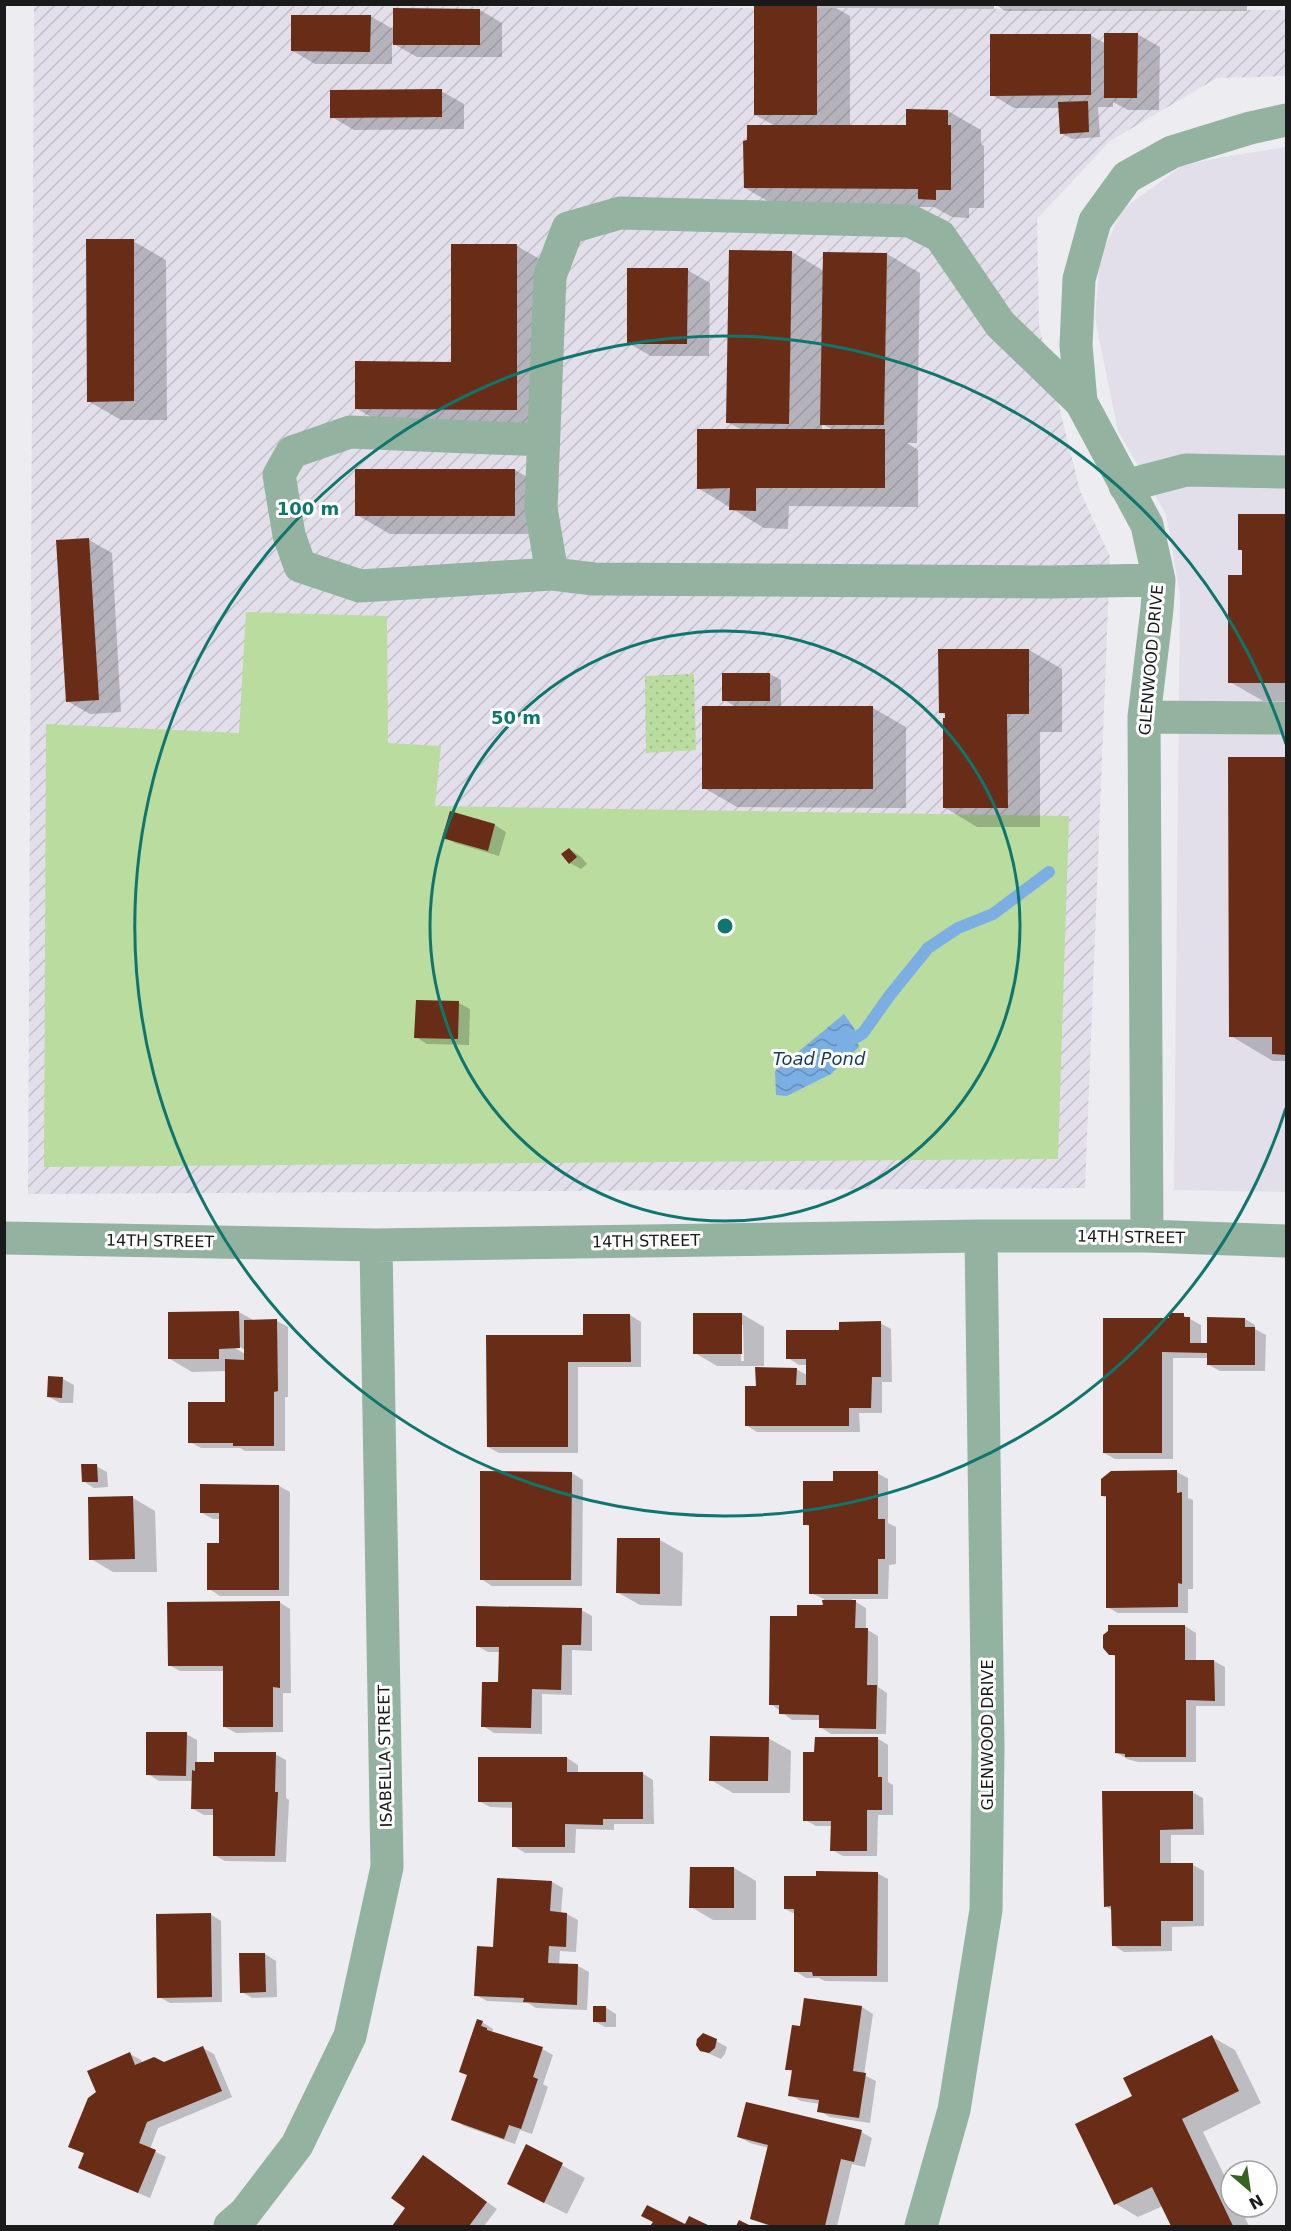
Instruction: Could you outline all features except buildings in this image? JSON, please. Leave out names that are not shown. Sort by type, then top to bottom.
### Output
[{"type":"street","name":"GLENWOOD DRIVE","points":[[1147,1236],[1144,717],[1159,580],[1147,525],[1081,402],[1076,345],[1080,279],[1095,221],[1127,177],[1172,152],[1250,128],[1287,120]]},
{"type":"street","points":[[552,574],[541,508],[550,276],[568,228],[620,213],[910,221],[940,236],[1000,324],[1081,402]]},
{"type":"street","points":[[543,440],[350,432],[292,452],[279,475],[289,535],[300,566],[360,586],[552,574],[594,579],[1048,582],[1159,580]]},
{"type":"street","points":[[1125,486],[1185,470],[1287,472]]},
{"type":"street","points":[[1144,717],[1287,718]]},
{"type":"street","name":"GLENWOOD DRIVE","points":[[921,2226],[954,2110],[986,1910],[988,1747],[981,1236]]},
{"type":"street","name":"14TH STREET","points":[[4,1238],[376,1245],[981,1236],[1147,1236],[1287,1241]]},
{"type":"street","name":"ISABELLA STREET","points":[[230,2226],[245,2213],[297,2145],[350,2036],[387,1867],[376,1245]]},
{"type":"shaded area","points":[[34,5],[1286,10],[1286,76],[1217,78],[1110,141],[1037,219],[1039,326],[1080,491],[1110,557],[1085,1188],[28,1194]]},
{"type":"shaded area","points":[[1286,147],[1286,1192],[1174,1190],[1180,595],[1166,514],[1118,431],[1095,319],[1100,257],[1123,209],[1182,166]]},
{"type":"green space","points":[[246,612],[387,616],[388,743],[441,746],[435,806],[1069,816],[1058,1159],[44,1167],[46,724],[239,733]]},
{"type":"green space","points":[[694,674],[696,750],[646,753],[645,676]]},
{"type":"water","name":"Toad Pond","points":[[844,1014],[854,1028],[859,1047],[831,1074],[787,1096],[776,1095],[775,1071]]},
{"type":"waterway","points":[[843,1045],[863,1033],[928,948],[958,928],[993,914],[1049,872]]}]
